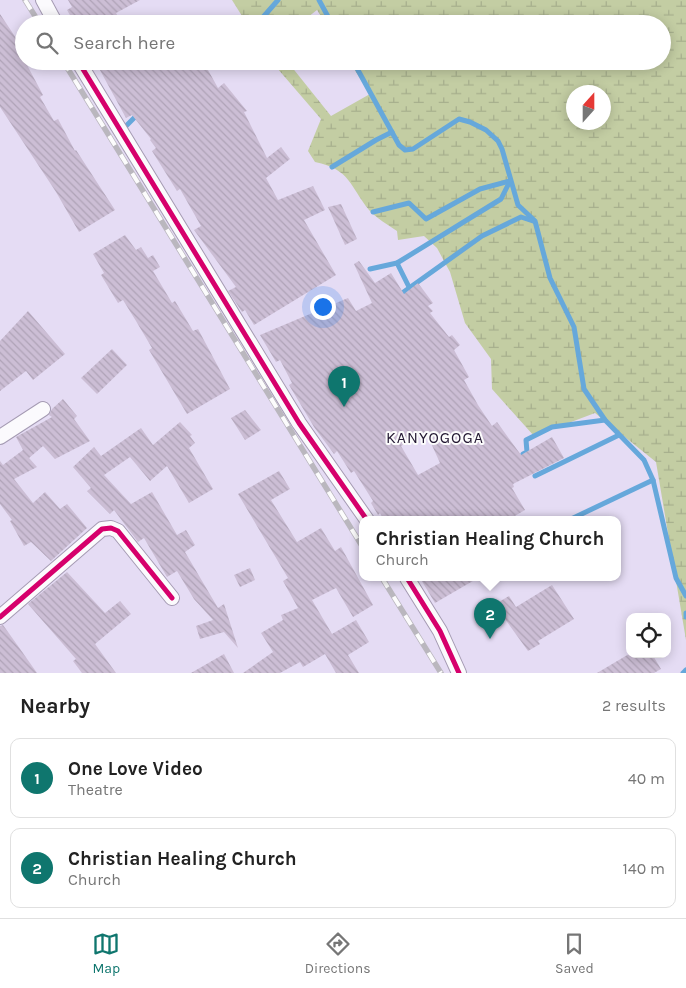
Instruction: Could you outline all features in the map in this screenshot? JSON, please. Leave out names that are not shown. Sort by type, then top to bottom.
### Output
[{"type":"street","points":[[42,0],[51,15]]},
{"type":"street","points":[[83,70],[299,423],[364,516]]},
{"type":"street","points":[[0,437],[43,409]]},
{"type":"street","points":[[0,617],[107,527],[118,531],[172,598]]},
{"type":"street","points":[[409,581],[440,631],[459,673]]},
{"type":"green space","points":[[232,0],[686,0],[686,640],[656,462],[595,413],[534,436],[492,389],[491,359],[465,323],[450,272],[437,248],[424,236],[398,240],[397,231],[369,210],[343,174],[327,165],[315,162],[308,151],[321,119],[279,70],[294,70],[331,116],[370,94],[355,70],[671,70],[671,15],[320,15],[317,10],[311,15],[241,15]]},
{"type":"building","points":[[68,0],[140,0],[116,13],[117,15],[70,15],[67,10],[72,7]]},
{"type":"building","points":[[0,14],[15,36],[15,70],[30,70],[43,95],[40,97],[54,121],[58,119],[75,151],[115,210],[79,232],[56,192],[0,107]]},
{"type":"building","points":[[100,70],[208,70],[218,88],[224,83],[247,111],[244,112],[267,158],[281,147],[290,159],[266,178],[278,200],[313,186],[325,210],[304,220],[336,275],[254,325],[245,310],[242,312],[228,291],[236,287],[194,230],[201,226],[180,189],[177,191],[152,151],[156,148],[151,139],[132,115],[126,118]]},
{"type":"building","points":[[341,204],[357,239],[345,245],[328,207]]},
{"type":"building","points":[[125,235],[136,250],[141,247],[148,258],[153,255],[160,267],[153,271],[172,303],[175,301],[193,331],[198,329],[230,389],[187,414],[149,350],[152,348],[136,321],[123,300],[118,303],[101,275],[104,273],[93,254]]},
{"type":"building","points":[[359,261],[375,283],[391,273],[404,294],[418,283],[433,303],[428,306],[433,311],[430,313],[449,337],[452,335],[460,345],[454,350],[469,377],[464,380],[478,405],[492,426],[497,422],[521,455],[552,437],[564,458],[513,484],[514,487],[512,488],[525,510],[515,516],[382,516],[380,513],[378,515],[371,503],[373,501],[354,471],[351,473],[337,451],[334,454],[314,427],[289,385],[292,383],[280,360],[276,362],[260,335],[348,298],[356,311],[372,303],[354,264]],"holes":[[[426,432],[440,463],[418,475],[401,446]]]},
{"type":"building","points":[[28,311],[65,354],[33,380],[26,371],[0,391],[0,341]]},
{"type":"building","points":[[112,349],[127,365],[97,394],[81,378]]},
{"type":"building","points":[[63,399],[77,416],[74,419],[90,441],[55,459],[43,446],[29,458],[37,467],[14,479],[33,503],[45,492],[60,509],[67,504],[87,528],[51,561],[31,542],[24,546],[10,521],[12,520],[0,504],[0,461],[3,465],[23,450],[16,437],[52,417],[49,415],[52,409]]},
{"type":"building","points":[[245,410],[261,430],[245,440],[231,418]]},
{"type":"building","points":[[180,422],[192,435],[190,436],[195,443],[189,448],[213,489],[189,503],[167,466],[150,481],[130,457],[104,475],[131,504],[152,492],[177,535],[186,530],[195,545],[185,552],[218,608],[224,604],[238,648],[224,632],[200,639],[196,626],[213,620],[194,599],[177,571],[167,577],[144,538],[138,542],[114,510],[110,514],[87,491],[91,488],[73,467],[94,447],[101,456],[141,428],[153,445]]},
{"type":"building","points":[[279,471],[290,489],[271,500],[297,542],[321,528],[335,551],[341,547],[373,605],[353,617],[336,588],[312,600],[332,634],[356,620],[369,642],[348,655],[359,673],[336,673],[325,654],[303,667],[300,662],[280,673],[243,673],[273,652],[261,633],[283,620],[281,615],[298,608],[283,581],[288,578],[238,494]]},
{"type":"building","points":[[250,568],[255,580],[240,587],[234,575]]},
{"type":"building","points":[[67,572],[105,613],[120,601],[131,614],[95,644],[116,673],[82,673],[73,661],[76,659],[28,604]]},
{"type":"building","points":[[422,581],[473,581],[435,603]]},
{"type":"building","points":[[552,585],[574,619],[538,641],[540,644],[528,651],[502,615],[499,617],[492,606],[509,596],[516,607]]},
{"type":"building","points":[[3,625],[37,673],[0,673],[0,626]]},
{"type":"building","points":[[224,654],[234,673],[191,673]]},
{"type":"building","points":[[626,656],[626,658],[654,658],[661,669],[654,673],[597,673]]},
{"type":"waterway","points":[[265,15],[278,0]]},
{"type":"waterway","points":[[319,0],[327,15]]},
{"type":"waterway","points":[[358,70],[399,145],[405,150],[413,149],[459,119],[486,130],[498,141],[518,205],[535,221],[550,278],[574,327],[584,389],[605,420],[644,460],[653,480],[676,578],[686,596]]},
{"type":"waterway","points":[[122,130],[139,113]]},
{"type":"waterway","points":[[332,167],[392,132]]},
{"type":"waterway","points":[[373,212],[409,203],[426,219],[480,189],[510,181]]},
{"type":"waterway","points":[[370,269],[397,263],[501,199],[510,181]]},
{"type":"waterway","points":[[398,296],[482,236],[521,217],[533,221]]},
{"type":"waterway","points":[[397,263],[409,287]]},
{"type":"waterway","points":[[523,454],[527,452],[526,440],[552,427],[605,420]]},
{"type":"waterway","points":[[535,476],[619,435]]},
{"type":"waterway","points":[[577,516],[653,480]]},
{"type":"waterway","points":[[683,673],[686,670]]},
{"type":"railway","points":[[25,0],[34,15]]},
{"type":"railway","points":[[69,70],[359,541]]},
{"type":"railway","points":[[384,581],[441,673]]},
{"type":"cycle path","points":[[83,70],[299,423],[364,516]]},
{"type":"cycle path","points":[[0,617],[102,529],[111,528],[118,531],[172,598]]},
{"type":"cycle path","points":[[409,581],[440,631],[459,673]]},
{"type":"place","name":"One Love Video","points":[[344,407]]},
{"type":"place","name":"Christian Healing Church","points":[[490,639]]},
{"type":"district","name":"KANYOGOGA","points":[[435,437]]}]
